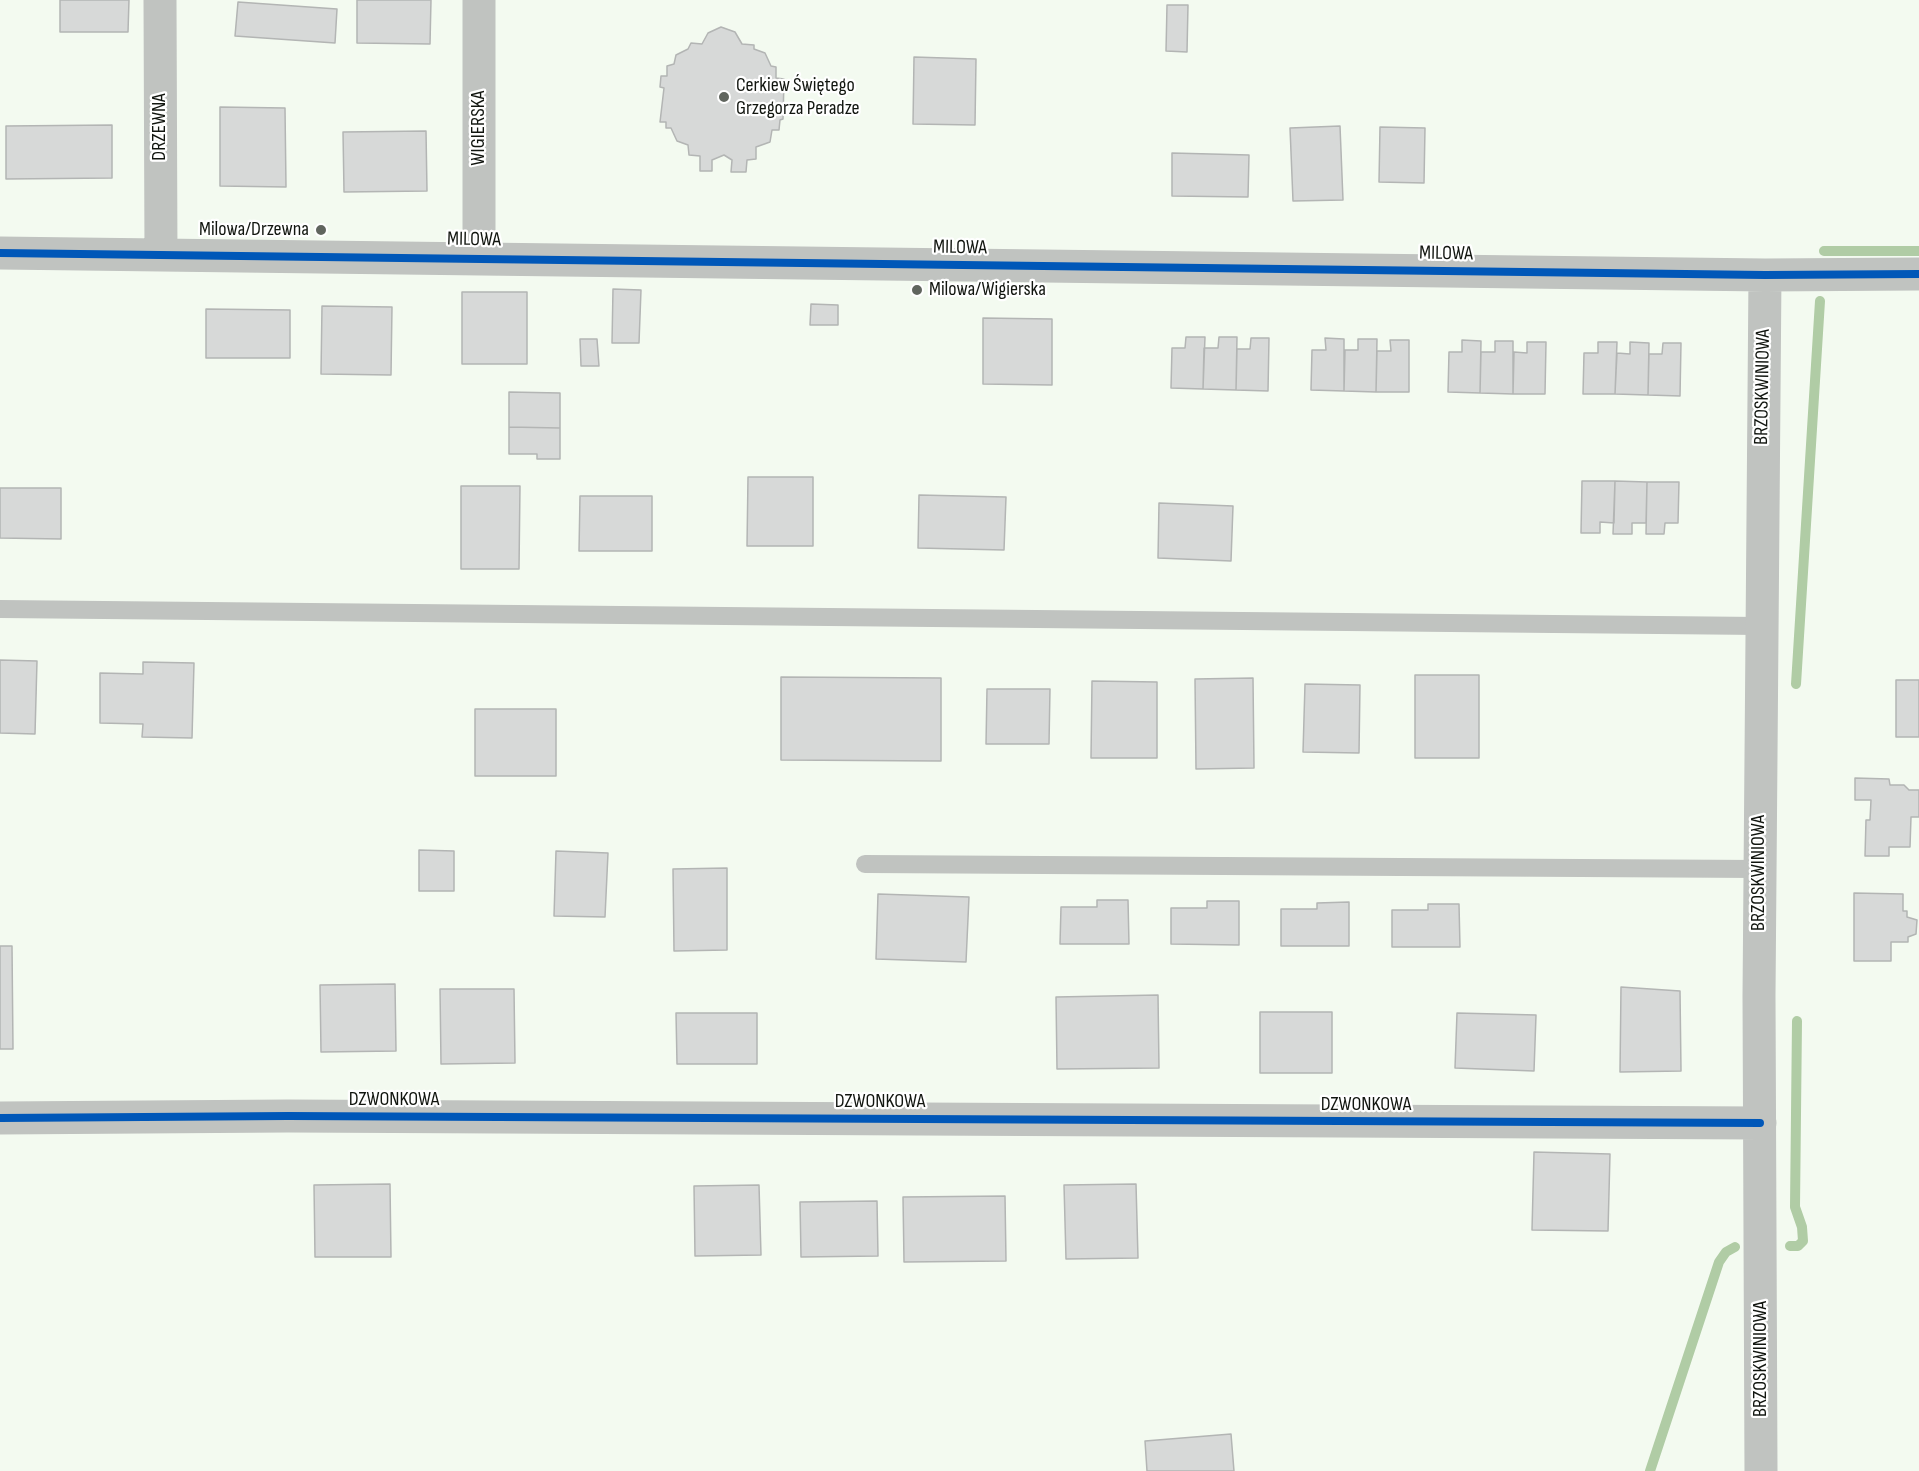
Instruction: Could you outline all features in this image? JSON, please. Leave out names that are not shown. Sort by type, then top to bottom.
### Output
[{"type":"street","name":"DRZEWNA","points":[[160,0],[161,255]]},
{"type":"street","name":"WIGIERSKA","points":[[479,0],[479,257]]},
{"type":"street","name":"MILOWA","points":[[0,253],[479,257],[1765,275],[1919,273]]},
{"type":"street","name":"BRZOSKWINIOWA","points":[[1761,1471],[1759,869],[1765,275]]},
{"type":"street","name":"DZWONKOWA","points":[[0,1118],[311,1116],[1760,1123]]},
{"type":"lane","points":[[0,609],[1761,627]]},
{"type":"lane","points":[[865,864],[1759,869]]},
{"type":"building","points":[[60,0],[129,0],[128,32],[60,32]]},
{"type":"building","points":[[357,0],[431,0],[430,44],[357,43]]},
{"type":"building","points":[[238,2],[337,9],[335,43],[235,36]]},
{"type":"building","points":[[1167,5],[1188,5],[1187,52],[1166,51]]},
{"type":"building","name":"Cerkiew Świętego Grzegorza Peradze","points":[[721,27],[735,32],[742,44],[754,45],[754,49],[765,53],[771,66],[776,67],[776,78],[784,79],[783,119],[780,120],[779,130],[772,130],[770,142],[756,147],[756,159],[747,160],[746,172],[731,172],[732,160],[724,155],[712,160],[712,171],[700,171],[700,156],[689,155],[688,145],[677,141],[671,128],[666,128],[666,122],[660,122],[664,88],[660,87],[661,76],[667,76],[667,66],[674,64],[676,55],[688,49],[691,43],[702,44],[708,33]]},
{"type":"building","points":[[914,57],[976,59],[975,125],[913,124]]},
{"type":"building","points":[[220,107],[285,108],[286,187],[220,186]]},
{"type":"building","points":[[112,125],[112,178],[6,179],[6,126]]},
{"type":"building","points":[[1340,126],[1343,200],[1293,201],[1290,128]]},
{"type":"building","points":[[1380,127],[1425,128],[1424,183],[1379,182]]},
{"type":"building","points":[[426,131],[427,191],[344,192],[343,132]]},
{"type":"building","points":[[1172,153],[1249,155],[1248,197],[1172,196]]},
{"type":"building","points":[[613,289],[641,290],[639,343],[612,343]]},
{"type":"building","points":[[462,292],[527,292],[527,364],[462,364]]},
{"type":"building","points":[[811,304],[838,305],[838,325],[810,325]]},
{"type":"building","points":[[322,306],[392,307],[391,375],[321,374]]},
{"type":"building","points":[[206,309],[290,310],[290,358],[206,358]]},
{"type":"building","points":[[983,318],[1052,319],[1052,385],[983,384]]},
{"type":"building","points":[[1186,337],[1205,337],[1203,389],[1171,388],[1172,348],[1185,348]]},
{"type":"building","points":[[1219,337],[1237,337],[1236,390],[1203,389],[1204,348],[1218,348]]},
{"type":"building","points":[[1251,338],[1269,338],[1268,391],[1236,390],[1237,349],[1250,349]]},
{"type":"building","points":[[1325,338],[1344,339],[1344,391],[1311,390],[1312,350],[1326,350]]},
{"type":"building","points":[[580,339],[597,339],[599,366],[581,366]]},
{"type":"building","points":[[1358,339],[1377,339],[1376,392],[1344,391],[1345,350],[1358,350]]},
{"type":"building","points":[[1390,340],[1409,340],[1409,392],[1376,392],[1377,351],[1391,351]]},
{"type":"building","points":[[1462,340],[1481,341],[1480,393],[1448,392],[1449,352],[1462,352]]},
{"type":"building","points":[[1495,341],[1513,341],[1513,394],[1480,393],[1481,352],[1495,352]]},
{"type":"building","points":[[1527,342],[1546,342],[1545,394],[1513,394],[1514,352],[1527,353]]},
{"type":"building","points":[[1598,342],[1617,342],[1615,394],[1583,394],[1584,353],[1598,353]]},
{"type":"building","points":[[1630,342],[1649,343],[1648,395],[1615,394],[1617,353],[1630,354]]},
{"type":"building","points":[[1663,343],[1681,343],[1680,396],[1648,395],[1649,354],[1662,354]]},
{"type":"building","points":[[509,392],[560,393],[560,428],[509,427]]},
{"type":"building","points":[[509,427],[560,428],[560,459],[537,459],[537,454],[509,454]]},
{"type":"building","points":[[748,477],[813,477],[813,546],[747,546]]},
{"type":"building","points":[[1582,481],[1615,481],[1614,523],[1600,522],[1600,533],[1581,533]]},
{"type":"building","points":[[1615,481],[1647,482],[1646,523],[1632,523],[1632,534],[1613,534]]},
{"type":"building","points":[[1647,482],[1679,482],[1678,523],[1665,523],[1664,534],[1646,534]]},
{"type":"building","points":[[461,486],[520,486],[519,569],[461,569]]},
{"type":"building","points":[[0,488],[61,488],[61,539],[0,538]]},
{"type":"building","points":[[919,495],[1006,497],[1004,550],[918,548]]},
{"type":"building","points":[[580,496],[652,496],[652,551],[579,551]]},
{"type":"building","points":[[1159,503],[1233,506],[1231,561],[1158,558]]},
{"type":"building","points":[[0,660],[37,661],[35,734],[0,733]]},
{"type":"building","points":[[143,662],[194,663],[192,738],[142,737],[143,724],[100,723],[100,673],[143,674]]},
{"type":"building","points":[[1415,675],[1479,675],[1479,758],[1415,758]]},
{"type":"building","points":[[781,677],[941,678],[941,761],[781,760]]},
{"type":"building","points":[[1253,678],[1254,768],[1196,769],[1195,679]]},
{"type":"building","points":[[1896,680],[1919,680],[1919,737],[1896,737]]},
{"type":"building","points":[[1092,681],[1157,682],[1157,758],[1091,758]]},
{"type":"building","points":[[1305,684],[1360,685],[1359,753],[1303,752]]},
{"type":"building","points":[[987,689],[1050,689],[1049,744],[986,744]]},
{"type":"building","points":[[475,709],[556,709],[556,776],[475,776]]},
{"type":"building","points":[[1855,778],[1889,779],[1890,785],[1904,785],[1909,790],[1919,790],[1919,817],[1911,817],[1910,847],[1889,847],[1889,856],[1865,856],[1866,820],[1870,820],[1871,800],[1855,800]]},
{"type":"building","points":[[419,850],[454,851],[454,891],[419,891]]},
{"type":"building","points":[[556,851],[608,853],[605,917],[554,916]]},
{"type":"building","points":[[727,868],[727,950],[674,951],[673,869]]},
{"type":"building","points":[[1854,893],[1903,894],[1903,911],[1907,911],[1907,917],[1917,920],[1916,934],[1908,937],[1908,942],[1891,942],[1891,961],[1854,961]]},
{"type":"building","points":[[878,894],[969,897],[966,962],[876,959]]},
{"type":"building","points":[[1097,900],[1128,900],[1129,944],[1060,944],[1061,907],[1097,907]]},
{"type":"building","points":[[1207,901],[1239,901],[1239,945],[1171,944],[1171,908],[1207,908]]},
{"type":"building","points":[[1349,902],[1349,946],[1281,946],[1281,909],[1317,909],[1317,903]]},
{"type":"building","points":[[1428,904],[1459,904],[1460,947],[1392,947],[1392,910],[1428,910]]},
{"type":"building","points":[[0,946],[12,946],[13,1049],[0,1049]]},
{"type":"building","points":[[395,984],[396,1051],[321,1052],[320,985]]},
{"type":"building","points":[[1621,987],[1680,991],[1681,1071],[1620,1072]]},
{"type":"building","points":[[440,989],[514,989],[515,1063],[441,1064]]},
{"type":"building","points":[[1158,995],[1159,1068],[1057,1069],[1056,997]]},
{"type":"building","points":[[1260,1012],[1332,1012],[1332,1073],[1260,1073]]},
{"type":"building","points":[[676,1013],[757,1013],[757,1064],[677,1064]]},
{"type":"building","points":[[1457,1013],[1536,1015],[1534,1071],[1455,1068]]},
{"type":"building","points":[[1534,1152],[1610,1154],[1608,1231],[1532,1230]]},
{"type":"building","points":[[390,1184],[391,1257],[315,1257],[314,1185]]},
{"type":"building","points":[[1136,1184],[1138,1258],[1066,1259],[1064,1185]]},
{"type":"building","points":[[759,1185],[761,1255],[695,1256],[694,1186]]},
{"type":"building","points":[[1005,1196],[1006,1261],[904,1262],[903,1197]]},
{"type":"building","points":[[877,1201],[878,1256],[801,1257],[800,1202]]},
{"type":"building","points":[[1231,1434],[1234,1471],[1147,1471],[1145,1441]]},
{"type":"waterway","points":[[1824,251],[1919,251]]},
{"type":"waterway","points":[[1796,684],[1820,301]]},
{"type":"waterway","points":[[1790,1246],[1798,1246],[1803,1241],[1802,1227],[1795,1207],[1797,1021]]},
{"type":"waterway","points":[[1650,1471],[1719,1262],[1726,1252],[1735,1247]]},
{"type":"cycle path","points":[[0,253],[1765,275],[1919,274]]},
{"type":"cycle path","points":[[0,1118],[288,1116],[1760,1123]]},
{"type":"place","name":"Cerkiew Świętego Grzegorza Peradze","points":[[724,97]]},
{"type":"place","name":"Milowa/Drzewna","points":[[321,230]]},
{"type":"place","name":"Milowa/Wigierska","points":[[917,290]]}]
